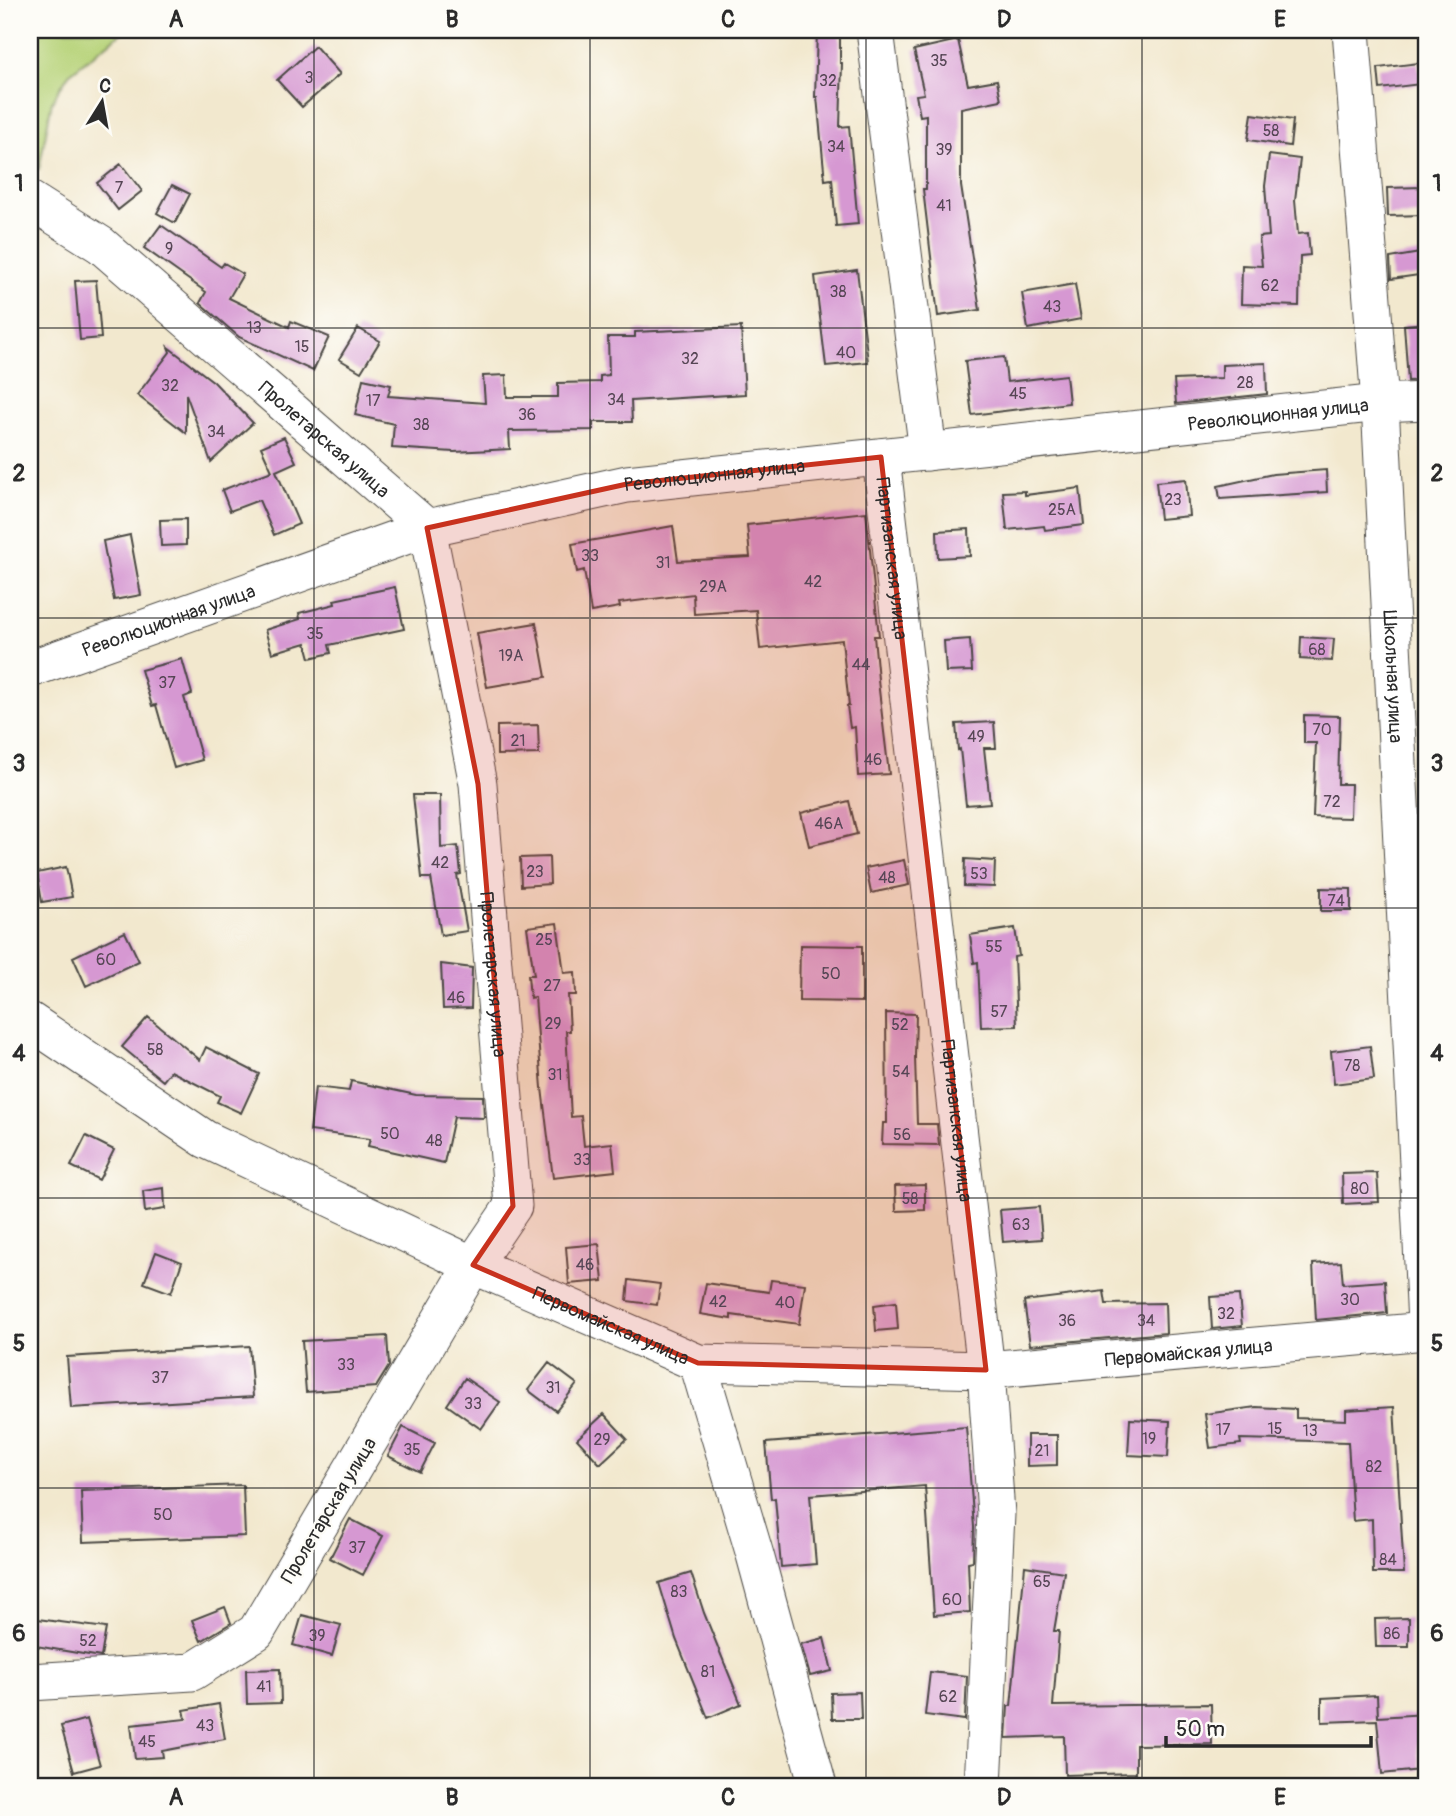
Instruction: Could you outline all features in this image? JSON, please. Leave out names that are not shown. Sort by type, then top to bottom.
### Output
[{"type":"street","points":[[875,30],[928,452]]},
{"type":"street","name":"Школьная улица","points":[[1352,30],[1380,403],[1426,1324]]},
{"type":"street","name":"Пролетарская улица","points":[[30,200],[101,245],[427,528],[478,784],[513,1206],[473,1265],[256,1632],[192,1672],[30,1682]]},
{"type":"street","name":"Революционная улица","points":[[30,669],[427,528],[627,484],[1380,403],[1426,401]]},
{"type":"street","name":"Партизанская улица","points":[[881,457],[986,1370],[996,1514],[983,1786]]},
{"type":"street","name":"Первомайская улица","points":[[30,1021],[205,1139],[473,1265],[698,1363],[986,1370],[1426,1331]]},
{"type":"street","points":[[698,1363],[755,1555],[818,1786]]},
{"type":"highlighted area","points":[[881,457],[986,1370],[698,1363],[473,1265],[513,1206],[478,784],[427,528],[627,484]]},
{"type":"green space","points":[[30,30],[125,30],[69,74],[52,101],[39,169],[30,167]]},
{"type":"building","points":[[817,30],[840,30],[840,127],[849,126],[858,224],[836,226],[832,179],[825,180],[815,97]]},
{"type":"building","points":[[958,40],[968,85],[997,80],[1001,100],[961,108],[961,186],[980,310],[938,316],[923,189],[926,189],[926,115],[920,116],[916,95],[924,94],[914,50]]},
{"type":"building","points":[[315,46],[340,74],[302,107],[277,80]]},
{"type":"building","points":[[1418,63],[1421,84],[1380,89],[1378,68]]},
{"type":"building","points":[[1252,114],[1293,120],[1290,146],[1248,140]]},
{"type":"building","points":[[1269,155],[1300,159],[1295,200],[1298,234],[1308,233],[1310,255],[1300,256],[1299,306],[1241,304],[1242,265],[1262,266],[1259,237],[1269,236],[1265,186]]},
{"type":"building","points":[[121,164],[142,191],[118,210],[97,183]]},
{"type":"building","points":[[172,185],[190,194],[175,223],[157,213]]},
{"type":"building","points":[[1422,187],[1424,215],[1388,216],[1387,188]]},
{"type":"building","points":[[161,225],[221,267],[224,263],[243,274],[229,298],[289,327],[291,321],[329,337],[313,371],[239,337],[200,303],[206,292],[144,248]]},
{"type":"building","points":[[1426,252],[1426,274],[1391,279],[1390,258]]},
{"type":"building","points":[[857,270],[868,362],[826,366],[815,276]]},
{"type":"building","points":[[96,280],[101,338],[80,340],[75,281]]},
{"type":"building","points":[[1075,284],[1081,319],[1028,329],[1022,293]]},
{"type":"building","points":[[1426,323],[1426,380],[1408,381],[1404,325]]},
{"type":"building","points":[[741,327],[745,394],[631,401],[632,422],[593,422],[593,430],[509,431],[510,449],[454,452],[392,448],[394,424],[355,415],[363,379],[391,385],[388,396],[485,403],[483,376],[506,375],[507,397],[558,397],[558,383],[600,382],[600,376],[609,375],[608,337],[635,337],[635,332]]},
{"type":"building","points":[[358,328],[380,341],[361,372],[339,359]]},
{"type":"building","points":[[168,347],[214,382],[253,423],[211,462],[186,394],[186,433],[137,395],[170,352]]},
{"type":"building","points":[[1004,357],[1007,382],[1066,375],[1069,403],[972,415],[965,361]]},
{"type":"building","points":[[1266,363],[1267,394],[1176,404],[1174,380],[1222,378],[1222,365]]},
{"type":"building","points":[[284,437],[296,462],[276,471],[299,524],[274,535],[259,500],[230,511],[222,490],[272,471],[261,447]]},
{"type":"building","points":[[1326,470],[1327,492],[1220,499],[1218,486],[1273,474]]},
{"type":"building","points":[[1186,479],[1189,516],[1160,519],[1156,482]]},
{"type":"building","points":[[1080,488],[1084,525],[1045,530],[1044,526],[1007,530],[1003,492],[1025,491],[1025,495]]},
{"type":"building","points":[[866,512],[879,636],[874,636],[889,774],[858,776],[855,727],[850,728],[847,706],[842,640],[760,649],[756,610],[694,614],[693,594],[619,603],[620,607],[591,612],[584,570],[577,572],[572,544],[673,526],[678,561],[750,557],[747,525]]},
{"type":"building","points":[[186,519],[186,545],[161,546],[160,520]]},
{"type":"building","points":[[969,529],[970,556],[938,558],[937,531]]},
{"type":"building","points":[[130,535],[141,595],[114,600],[103,541]]},
{"type":"building","points":[[395,587],[404,629],[329,645],[331,653],[310,658],[306,643],[272,653],[265,630],[300,619],[299,613],[335,604],[334,600]]},
{"type":"building","points":[[536,623],[546,677],[487,687],[477,633]]},
{"type":"building","points":[[1301,637],[1334,639],[1332,661],[1300,659]]},
{"type":"building","points":[[970,639],[972,671],[946,672],[944,641]]},
{"type":"building","points":[[182,659],[192,694],[184,697],[202,760],[174,768],[156,705],[152,706],[141,670]]},
{"type":"building","points":[[1304,715],[1340,716],[1338,784],[1351,784],[1350,818],[1313,817],[1316,743],[1304,743]]},
{"type":"building","points":[[994,722],[996,748],[984,748],[990,803],[966,805],[956,724]]},
{"type":"building","points":[[538,725],[539,754],[497,755],[497,726]]},
{"type":"building","points":[[413,795],[440,795],[441,848],[458,846],[461,874],[457,875],[467,931],[441,935],[431,878],[422,878]]},
{"type":"building","points":[[849,801],[857,834],[809,846],[801,813]]},
{"type":"building","points":[[549,857],[550,884],[521,886],[520,858]]},
{"type":"building","points":[[965,859],[995,861],[994,887],[964,886]]},
{"type":"building","points":[[904,860],[909,885],[871,893],[866,868]]},
{"type":"building","points":[[66,867],[72,897],[42,902],[37,873]]},
{"type":"building","points":[[1321,888],[1351,889],[1351,911],[1321,911]]},
{"type":"building","points":[[557,923],[564,973],[575,972],[576,995],[568,995],[570,1031],[566,1031],[571,1117],[581,1116],[584,1146],[612,1143],[615,1171],[553,1178],[535,997],[530,998],[528,975],[534,975],[527,927]]},
{"type":"building","points":[[1015,928],[1019,956],[1014,957],[1017,1026],[981,1027],[978,962],[974,963],[970,935]]},
{"type":"building","points":[[125,932],[139,961],[86,986],[73,957]]},
{"type":"building","points":[[800,945],[862,946],[862,1002],[799,1001]]},
{"type":"building","points":[[441,964],[472,968],[471,1008],[443,1009]]},
{"type":"building","points":[[886,1013],[916,1014],[917,1124],[937,1124],[939,1145],[882,1144],[883,1123],[887,1123]]},
{"type":"building","points":[[148,1017],[200,1060],[206,1047],[259,1074],[241,1113],[217,1102],[220,1096],[171,1071],[163,1081],[122,1047]]},
{"type":"building","points":[[1370,1046],[1374,1079],[1334,1084],[1331,1051]]},
{"type":"building","points":[[351,1081],[416,1095],[483,1096],[484,1118],[454,1117],[444,1163],[368,1146],[370,1139],[310,1131],[315,1087],[349,1091]]},
{"type":"building","points":[[86,1136],[114,1150],[99,1180],[71,1166]]},
{"type":"building","points":[[1377,1173],[1379,1202],[1343,1204],[1342,1174]]},
{"type":"building","points":[[925,1185],[925,1210],[896,1211],[895,1186]]},
{"type":"building","points":[[164,1188],[165,1209],[145,1212],[143,1191]]},
{"type":"building","points":[[1039,1207],[1042,1239],[1003,1242],[1000,1210]]},
{"type":"building","points":[[599,1244],[603,1281],[569,1284],[566,1247]]},
{"type":"building","points":[[156,1252],[182,1262],[171,1293],[144,1283]]},
{"type":"building","points":[[1341,1262],[1343,1284],[1385,1281],[1387,1313],[1316,1320],[1313,1264]]},
{"type":"building","points":[[629,1280],[660,1284],[657,1305],[627,1301]]},
{"type":"building","points":[[771,1280],[805,1284],[799,1324],[731,1315],[731,1319],[700,1314],[706,1283],[769,1292]]},
{"type":"building","points":[[1104,1291],[1106,1304],[1165,1303],[1166,1333],[1030,1345],[1024,1301]]},
{"type":"building","points":[[1239,1295],[1242,1326],[1212,1329],[1210,1297]]},
{"type":"building","points":[[896,1302],[898,1329],[876,1331],[874,1305]]},
{"type":"building","points":[[387,1336],[389,1366],[376,1387],[306,1392],[302,1341]]},
{"type":"building","points":[[249,1346],[253,1397],[71,1408],[67,1357]]},
{"type":"building","points":[[549,1363],[577,1384],[556,1411],[528,1390]]},
{"type":"building","points":[[465,1378],[500,1402],[481,1429],[447,1405]]},
{"type":"building","points":[[1256,1407],[1296,1409],[1296,1418],[1346,1420],[1346,1410],[1394,1407],[1404,1573],[1373,1573],[1372,1519],[1353,1521],[1348,1442],[1240,1439],[1241,1444],[1210,1448],[1205,1414]]},
{"type":"building","points":[[604,1414],[627,1439],[600,1464],[577,1439]]},
{"type":"building","points":[[1130,1419],[1170,1421],[1168,1457],[1128,1455]]},
{"type":"building","points":[[403,1427],[435,1443],[420,1472],[388,1456]]},
{"type":"building","points":[[966,1427],[974,1527],[973,1561],[968,1562],[970,1612],[934,1615],[925,1486],[810,1495],[816,1564],[781,1567],[775,1498],[771,1499],[766,1443]]},
{"type":"building","points":[[1027,1435],[1057,1435],[1057,1465],[1027,1466]]},
{"type":"building","points":[[243,1485],[245,1536],[83,1542],[81,1491]]},
{"type":"building","points":[[350,1519],[383,1536],[363,1575],[330,1558]]},
{"type":"building","points":[[1025,1566],[1064,1572],[1054,1631],[1059,1631],[1053,1706],[1211,1704],[1212,1744],[1136,1745],[1136,1773],[1065,1775],[1064,1736],[1006,1738]]},
{"type":"building","points":[[691,1573],[704,1613],[741,1704],[708,1718],[676,1639],[659,1583]]},
{"type":"building","points":[[225,1607],[231,1623],[201,1641],[192,1620]]},
{"type":"building","points":[[302,1615],[341,1625],[332,1656],[293,1645]]},
{"type":"building","points":[[30,1618],[106,1628],[101,1657],[30,1645]]},
{"type":"building","points":[[1409,1618],[1409,1647],[1376,1647],[1375,1619]]},
{"type":"building","points":[[824,1638],[832,1671],[810,1676],[801,1644]]},
{"type":"building","points":[[280,1669],[281,1703],[247,1704],[246,1670]]},
{"type":"building","points":[[930,1672],[967,1676],[965,1720],[925,1715]]},
{"type":"building","points":[[860,1692],[861,1719],[832,1719],[831,1693]]},
{"type":"building","points":[[1377,1695],[1378,1717],[1426,1714],[1426,1742],[1417,1743],[1420,1770],[1382,1774],[1377,1720],[1322,1722],[1322,1698]]},
{"type":"building","points":[[219,1704],[225,1739],[162,1751],[163,1757],[135,1759],[131,1725],[186,1719],[184,1710]]},
{"type":"building","points":[[87,1719],[100,1765],[74,1772],[61,1726]]}]
